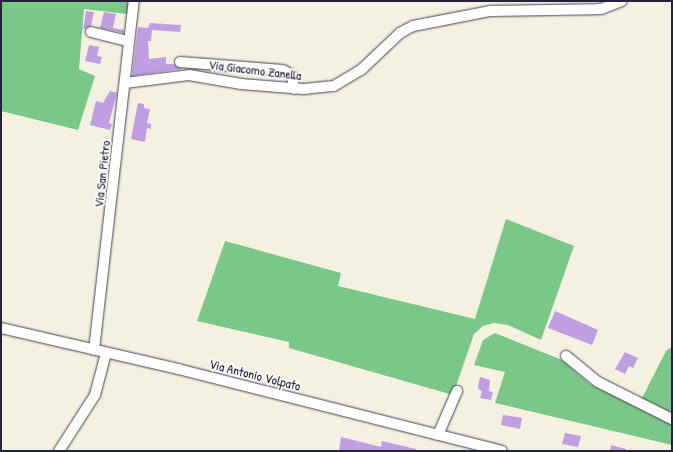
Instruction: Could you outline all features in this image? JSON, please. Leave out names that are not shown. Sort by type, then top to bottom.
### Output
[{"type":"street","name":"Via San Pietro","points":[[94,350],[125,83],[128,41],[134,1]]},
{"type":"street","name":"Via Giacomo Zanella","points":[[125,83],[189,75],[294,88],[334,86],[361,70],[400,33],[413,26],[490,11],[602,9],[622,1]]},
{"type":"street","points":[[93,32],[128,41]]},
{"type":"street","points":[[180,62],[284,70],[292,76],[294,88]]},
{"type":"street","name":"Via Antonio Volpato","points":[[1,328],[502,451]]},
{"type":"street","points":[[59,451],[95,395],[106,353]]},
{"type":"street","points":[[566,356],[598,382],[672,419]]},
{"type":"street","points":[[438,435],[457,391]]},
{"type":"green space","points":[[1,1],[130,1],[127,14],[84,9],[79,69],[95,76],[78,130],[1,111]]},
{"type":"green space","points":[[506,219],[574,246],[541,340],[508,325],[494,323],[483,326],[474,334],[453,395],[289,348],[289,342],[197,321],[225,241],[341,273],[338,286],[475,319]]},
{"type":"green space","points":[[495,333],[562,360],[590,384],[672,424],[672,445],[495,403],[505,372],[474,365],[483,340]]},
{"type":"green space","points":[[672,347],[672,413],[642,398],[666,351]]},
{"type":"building","points":[[86,11],[94,12],[91,26],[83,29]]},
{"type":"building","points":[[104,12],[116,14],[113,28],[124,30],[124,33],[100,28]]},
{"type":"building","points":[[150,23],[181,25],[180,32],[152,30],[151,41],[148,41],[149,59],[166,57],[166,64],[174,64],[182,69],[132,76],[138,27],[148,28]]},
{"type":"building","points":[[89,45],[99,47],[97,56],[102,57],[100,64],[85,61]]},
{"type":"building","points":[[110,91],[117,93],[109,123],[112,124],[110,130],[90,125],[96,101],[103,103]]},
{"type":"building","points":[[138,103],[144,104],[144,108],[150,109],[147,123],[151,124],[151,129],[147,128],[145,142],[131,139]]},
{"type":"building","points":[[555,311],[598,330],[592,345],[548,328]]},
{"type":"building","points":[[625,352],[638,358],[633,368],[629,366],[625,374],[615,369]]},
{"type":"building","points":[[480,377],[490,380],[489,391],[493,392],[491,400],[480,398],[482,391],[479,390],[478,386]]},
{"type":"building","points":[[503,415],[522,418],[520,429],[501,425]]},
{"type":"building","points":[[565,433],[581,436],[578,447],[562,444]]},
{"type":"building","points":[[341,437],[381,447],[382,441],[416,449],[416,451],[339,451]]},
{"type":"building","points":[[611,445],[626,449],[625,451],[610,451]]}]
